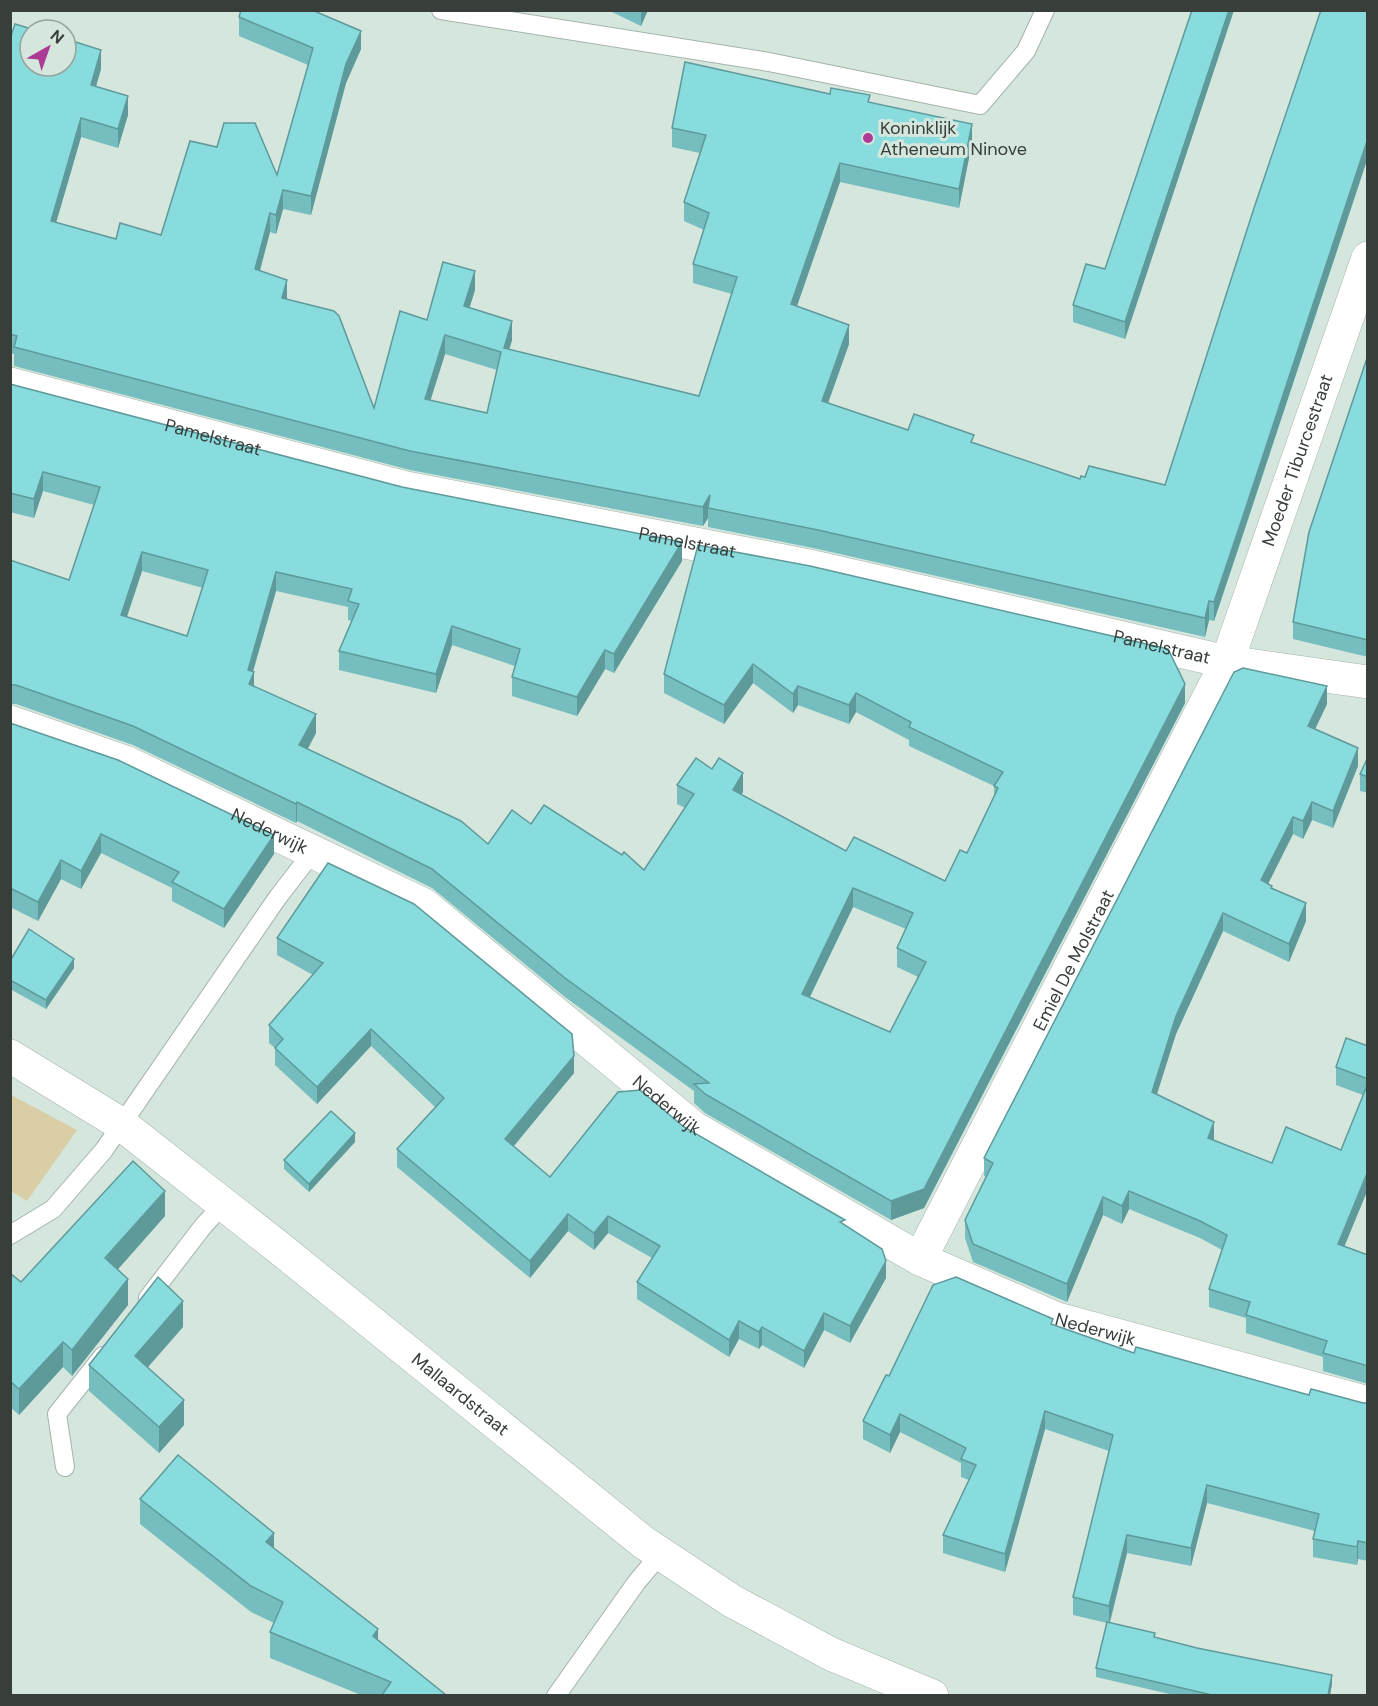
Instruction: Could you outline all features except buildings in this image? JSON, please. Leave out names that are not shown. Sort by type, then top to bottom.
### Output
[{"type":"street","name":"Moeder Tiburcestraat","points":[[1227,662],[1368,258]]},
{"type":"street","name":"Pamelstraat","points":[[10,384],[406,488],[814,567],[1227,662],[1368,682]]},
{"type":"street","name":"Emiel De Molstraat","points":[[920,1259],[1227,662]]},
{"type":"street","name":"Nederwijk","points":[[10,722],[125,762],[424,905],[694,1128],[920,1259],[1057,1319],[1368,1403]]},
{"type":"street","name":"Mallaardstraat","points":[[10,1056],[121,1124],[661,1554],[732,1601],[831,1654],[932,1695]]},
{"type":"lane","points":[[441,10],[769,62],[980,105],[1026,51],[1045,10]]},
{"type":"lane","points":[[10,1235],[52,1209],[104,1150],[312,853]]},
{"type":"lane","points":[[137,1312],[204,1225],[224,1204]]},
{"type":"lane","points":[[65,1467],[57,1414],[115,1340]]},
{"type":"lane","points":[[556,1695],[636,1583],[661,1554]]},
{"type":"shaded area","points":[[11,1095],[77,1130],[27,1201],[11,1191]]},
{"type":"place","name":"Koninklijk Atheneum Ninove","points":[[868,138]]}]
